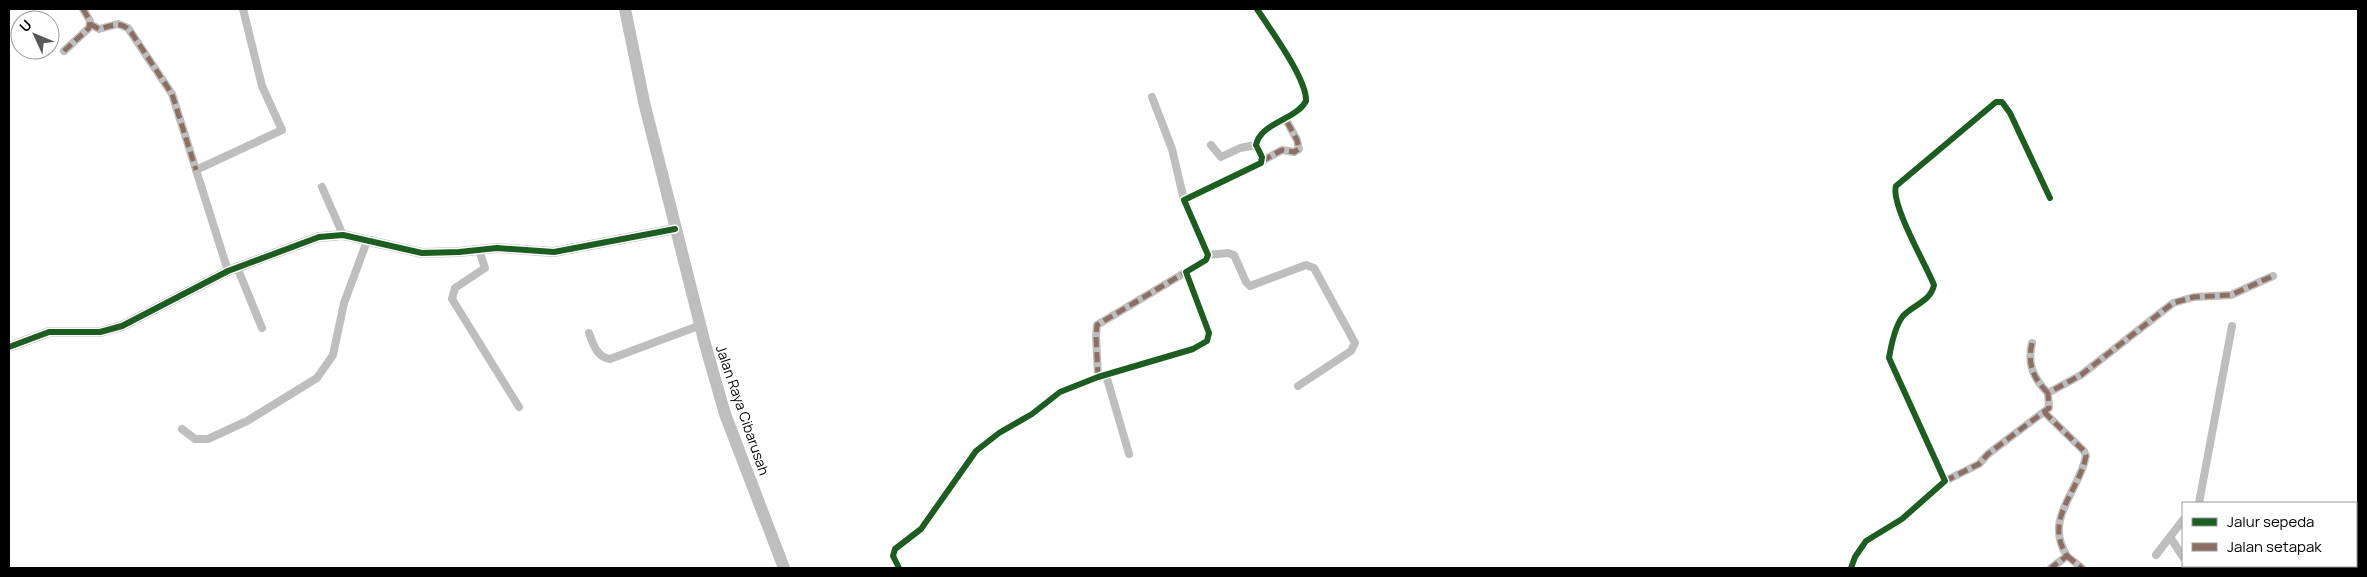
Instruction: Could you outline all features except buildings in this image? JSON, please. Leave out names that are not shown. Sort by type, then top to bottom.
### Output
[{"type":"main road","name":"Jalan Raya Cibarusah","points":[[624,9],[644,102],[675,229],[725,414],[784,568]]},
{"type":"street","points":[[84,9],[90,24],[99,29],[118,24],[128,28],[172,94],[196,170],[232,269],[262,328]]},
{"type":"street","points":[[196,170],[282,130],[262,86],[243,9]]},
{"type":"street","points":[[1257,9],[1289,59],[1306,97],[1303,106],[1259,138],[1256,145],[1262,161]]},
{"type":"street","points":[[64,50],[88,30],[90,24]]},
{"type":"street","points":[[1098,377],[1097,325],[1206,260],[1208,255],[1184,200],[1172,149],[1152,97]]},
{"type":"street","points":[[1945,481],[1890,358],[1900,321],[1905,314],[1930,294],[1934,285],[1900,213],[1895,188],[1901,180],[1996,102],[2000,102],[2006,104],[2050,198]]},
{"type":"street","points":[[1184,200],[1257,166],[1262,161],[1282,150],[1294,152],[1299,149],[1297,140],[1285,118]]},
{"type":"street","points":[[1211,145],[1221,157],[1240,148],[1256,145]]},
{"type":"street","points":[[322,187],[343,235]]},
{"type":"street","points":[[9,347],[49,332],[91,333],[116,328],[232,269],[312,239],[343,235],[422,253],[506,248],[554,252],[675,229]]},
{"type":"street","points":[[182,429],[195,439],[208,439],[247,421],[317,378],[333,355],[344,303],[367,241]]},
{"type":"street","points":[[479,250],[485,268],[455,288],[452,299],[519,407]]},
{"type":"street","points":[[1208,255],[1228,253],[1234,255],[1246,282],[1250,286],[1306,264],[1314,268],[1355,342],[1351,351],[1298,386]]},
{"type":"street","points":[[899,568],[893,556],[895,549],[921,528],[982,445],[1032,414],[1060,392],[1098,377],[1174,356],[1207,342],[1209,333],[1186,272]]},
{"type":"street","points":[[1852,568],[1855,557],[1866,542],[1902,519],[1945,481],[1979,464],[1988,454],[2050,407],[2046,396],[2048,393],[2081,375],[2173,303],[2194,297],[2231,295],[2273,276]]},
{"type":"street","points":[[589,333],[598,352],[610,359],[701,325]]},
{"type":"street","points":[[2199,501],[2232,326]]},
{"type":"street","points":[[2032,343],[2030,359],[2033,376],[2048,393]]},
{"type":"street","points":[[1106,375],[1129,454]]},
{"type":"street","points":[[2044,412],[2084,451],[2086,456],[2059,526],[2060,546],[2067,556],[2082,568]]},
{"type":"street","points":[[2156,555],[2182,521]]},
{"type":"street","points":[[2170,537],[2182,555]]},
{"type":"street","points":[[2050,568],[2067,556]]},
{"type":"marked path","points":[[64,51],[89,28],[90,21],[83,9]]},
{"type":"marked path","points":[[90,24],[99,29],[120,25],[131,32],[172,94],[196,170]]},
{"type":"marked path","points":[[1262,161],[1282,150],[1294,152],[1299,149],[1297,140],[1285,118]]},
{"type":"marked path","points":[[1098,377],[1097,325],[1186,272]]},
{"type":"marked path","points":[[1945,481],[1979,464],[1988,454],[2049,408],[2048,393],[2081,375],[2173,303],[2194,297],[2231,295],[2273,276]]},
{"type":"marked path","points":[[2032,343],[2030,358],[2032,370],[2038,382],[2048,393]]},
{"type":"marked path","points":[[2044,412],[2084,451],[2086,456],[2061,518],[2059,530],[2061,543],[2067,556],[2051,568]]},
{"type":"marked path","points":[[2067,556],[2082,568]]},
{"type":"cycle path","points":[[899,568],[893,556],[895,549],[921,529],[976,451],[999,433],[1032,414],[1060,392],[1098,377],[1193,349],[1207,341],[1209,333],[1186,272],[1206,260],[1208,255],[1184,200],[1261,163],[1262,157],[1256,145],[1259,137],[1271,126],[1295,113],[1306,101],[1301,80],[1257,9]]},
{"type":"cycle path","points":[[1851,568],[1855,557],[1866,541],[1902,519],[1945,481],[1889,358],[1900,320],[1929,295],[1934,285],[1903,220],[1898,206],[1896,186],[1996,102],[2002,102],[2010,113],[2050,198]]},
{"type":"cycle path","points":[[9,347],[49,332],[100,332],[122,326],[228,271],[319,237],[343,235],[422,253],[497,248],[554,252],[675,229]]}]
